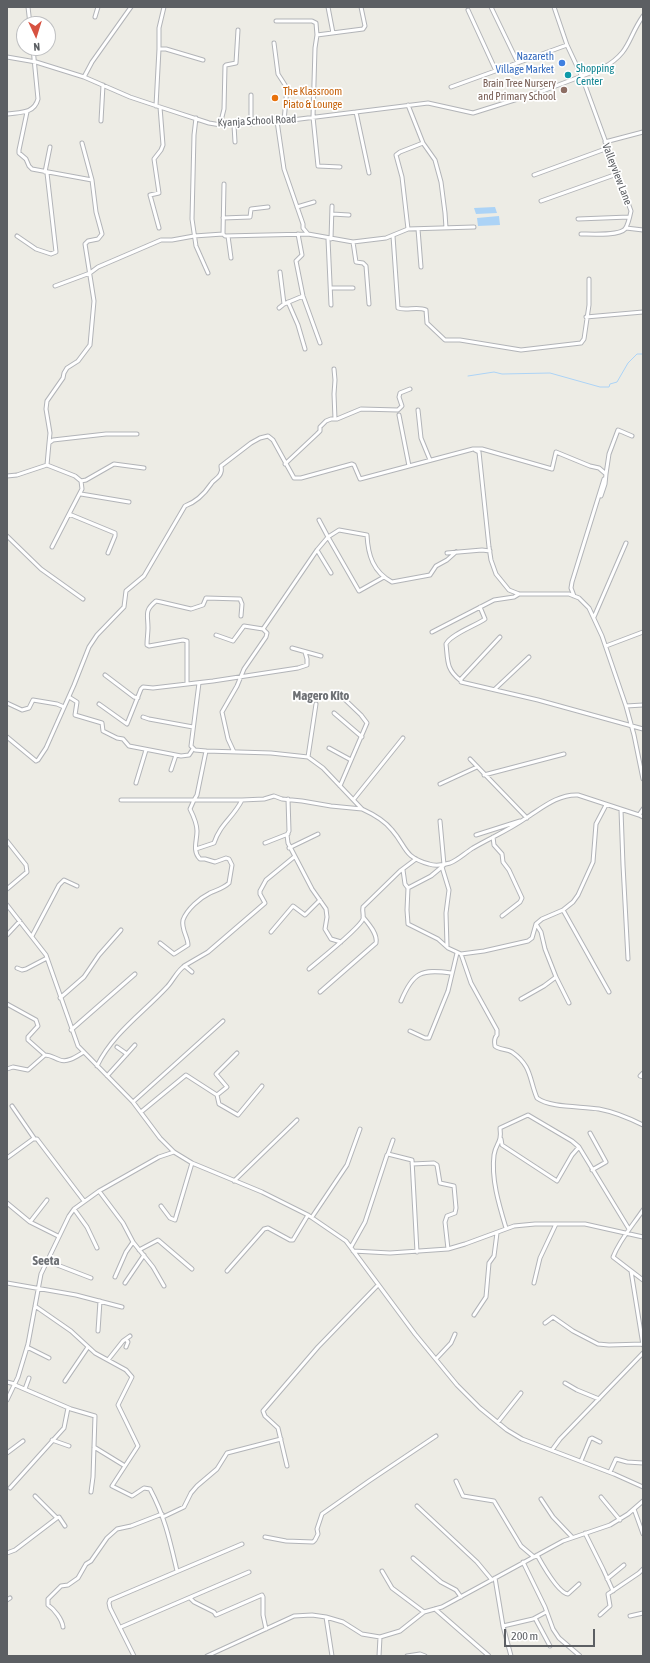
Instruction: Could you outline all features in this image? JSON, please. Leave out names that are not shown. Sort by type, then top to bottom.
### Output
[{"type":"street","points":[[95,17],[98,7]]},
{"type":"street","points":[[84,77],[92,62],[131,7]]},
{"type":"street","points":[[156,106],[159,28],[164,7]]},
{"type":"street","points":[[328,7],[333,33]]},
{"type":"street","points":[[317,35],[363,29],[365,26],[361,7]]},
{"type":"street","points":[[491,7],[518,63]]},
{"type":"street","name":"Valleyview Lane","points":[[554,7],[567,45],[582,76],[605,142],[632,211],[626,228]]},
{"type":"street","points":[[468,10],[496,71]]},
{"type":"street","name":"Kyanja School Road","points":[[7,57],[36,62],[84,77],[156,106],[220,125],[284,121],[431,103],[473,113],[506,104],[603,68],[621,55],[643,16]]},
{"type":"street","points":[[276,21],[314,22],[316,26],[317,35],[315,48],[313,117],[318,166],[340,166]]},
{"type":"street","points":[[220,125],[224,109],[225,66],[226,64],[236,62],[238,30]]},
{"type":"street","points":[[274,42],[278,74],[287,86],[284,121]]},
{"type":"street","points":[[451,87],[567,45]]},
{"type":"street","points":[[159,49],[166,49],[203,60]]},
{"type":"street","points":[[7,114],[26,112],[33,109],[38,99],[35,56]]},
{"type":"street","points":[[100,121],[103,85]]},
{"type":"street","points":[[251,96],[251,124]]},
{"type":"street","points":[[408,105],[423,143],[434,160],[441,182],[446,213],[446,228]]},
{"type":"street","points":[[159,228],[150,195],[159,193],[154,159],[163,145],[160,107]]},
{"type":"street","points":[[26,112],[19,152],[26,159],[30,167],[46,173],[92,180]]},
{"type":"street","points":[[356,112],[369,173]]},
{"type":"street","points":[[196,118],[194,135],[192,220],[196,246],[208,273]]},
{"type":"street","points":[[277,121],[281,144],[281,156],[287,179],[303,228],[308,234]]},
{"type":"street","points":[[234,124],[235,142]]},
{"type":"street","points":[[605,142],[643,132]]},
{"type":"street","points":[[47,465],[50,433],[46,409],[47,401],[63,378],[67,368],[78,361],[90,345],[94,301],[85,244],[88,241],[100,238],[102,234],[96,212],[92,180],[82,143]]},
{"type":"street","points":[[408,229],[402,177],[396,155],[423,143]]},
{"type":"street","points":[[17,236],[36,249],[52,254],[56,252],[46,173],[50,148]]},
{"type":"street","points":[[534,175],[608,148]]},
{"type":"street","points":[[541,201],[617,174]]},
{"type":"street","points":[[223,234],[224,184]]},
{"type":"street","points":[[297,207],[314,202]]},
{"type":"street","points":[[330,304],[330,239],[332,206]]},
{"type":"street","points":[[223,218],[250,217],[251,209],[268,207]]},
{"type":"street","points":[[332,214],[349,216]]},
{"type":"street","points":[[578,219],[629,217]]},
{"type":"street","points":[[55,286],[90,273],[98,267],[161,240],[223,234],[228,236],[308,234],[354,242],[382,239],[408,229],[474,227]]},
{"type":"street","points":[[581,234],[605,234],[621,231],[626,228],[643,230]]},
{"type":"street","points":[[418,229],[421,267]]},
{"type":"street","points":[[298,234],[302,255],[296,262],[303,296],[320,343]]},
{"type":"street","points":[[228,236],[231,258]]},
{"type":"street","points":[[393,236],[398,308],[414,310],[423,308],[426,310],[427,323],[445,340],[460,340],[521,350],[581,343],[584,339],[586,317],[589,305],[589,279]]},
{"type":"street","points":[[354,242],[355,260],[366,266],[369,304]]},
{"type":"street","points":[[280,272],[284,304]]},
{"type":"street","points":[[331,288],[353,288]]},
{"type":"street","points":[[279,308],[288,302],[303,296]]},
{"type":"street","points":[[288,302],[298,325],[305,349]]},
{"type":"street","points":[[586,317],[643,312]]},
{"type":"street","points":[[334,369],[335,419]]},
{"type":"street","points":[[285,464],[320,431],[320,427],[326,421],[335,419],[361,408],[398,410],[402,406],[399,397],[400,393],[410,389]]},
{"type":"street","points":[[418,410],[421,438],[430,460]]},
{"type":"street","points":[[399,415],[409,466]]},
{"type":"street","points":[[601,496],[605,484],[609,454],[618,430],[632,436]]},
{"type":"street","points":[[49,443],[53,440],[106,434],[137,434]]},
{"type":"street","points":[[7,736],[36,761],[38,760],[46,748],[69,697],[89,646],[97,635],[124,607],[126,591],[144,576],[185,506],[193,503],[210,488],[210,484],[219,477],[222,472],[221,466],[260,438],[268,436],[273,440],[294,478],[301,478],[352,464],[360,479],[473,449],[552,469],[556,452],[590,466],[599,468],[606,474]]},
{"type":"street","points":[[480,450],[490,551],[496,574],[509,590],[519,594],[563,593],[574,596],[586,604],[594,617],[606,646],[626,706],[634,735],[643,779]]},
{"type":"street","points":[[80,481],[86,480],[114,464],[144,468]]},
{"type":"street","points":[[7,476],[17,475],[47,465],[75,476],[80,481],[82,489],[81,494],[52,547]]},
{"type":"street","points":[[574,596],[571,588],[572,582],[606,474]]},
{"type":"street","points":[[81,494],[129,502]]},
{"type":"street","points":[[69,514],[115,533],[108,552]]},
{"type":"street","points":[[318,520],[359,590],[384,577]]},
{"type":"street","points":[[263,629],[317,550],[336,530],[367,535],[368,551],[374,566],[384,577],[394,583],[408,578],[430,575],[436,566],[447,560],[456,552]]},
{"type":"street","points":[[7,536],[41,569],[84,598]]},
{"type":"street","points":[[594,617],[626,543]]},
{"type":"street","points":[[317,550],[331,573]]},
{"type":"street","points":[[447,552],[490,551]]},
{"type":"street","points":[[432,632],[494,600],[514,597],[519,594]]},
{"type":"street","points":[[187,684],[188,641],[183,640],[147,645],[148,628],[146,616],[152,605],[156,601],[191,610],[203,605],[206,598],[234,597],[240,599],[242,602],[241,616]]},
{"type":"street","points":[[480,608],[485,617],[484,620],[453,637],[446,643],[449,669],[452,674],[460,680],[643,729]]},
{"type":"street","points":[[216,635],[233,641],[243,626],[256,627],[263,629],[266,632],[266,637],[240,677],[237,686],[222,714],[228,739],[234,752]]},
{"type":"street","points":[[606,646],[643,632]]},
{"type":"street","points":[[460,680],[500,637]]},
{"type":"street","points":[[292,648],[320,656]]},
{"type":"street","points":[[99,704],[127,724],[142,688],[145,686],[153,688],[187,684],[302,667],[306,666],[307,662],[305,652]]},
{"type":"street","points":[[495,689],[529,657]]},
{"type":"street","points":[[105,675],[134,697],[138,698]]},
{"type":"street","points":[[193,749],[191,742],[199,682]]},
{"type":"street","points":[[336,692],[366,720],[366,726],[362,737],[340,786]]},
{"type":"street","points":[[69,697],[77,702],[75,714],[102,724],[103,731],[116,738],[123,739],[130,746],[186,756],[193,749]]},
{"type":"street","points":[[7,703],[22,710],[28,708],[33,700],[57,704],[64,708]]},
{"type":"street","points":[[308,757],[316,704]]},
{"type":"street","points":[[626,706],[643,704]]},
{"type":"street","points":[[334,712],[362,737]]},
{"type":"street","points":[[142,717],[193,727]]},
{"type":"street","points":[[354,800],[403,738]]},
{"type":"street","points":[[329,748],[351,760]]},
{"type":"street","points":[[193,749],[206,751],[271,753],[308,757],[323,768],[362,809]]},
{"type":"street","points":[[136,783],[146,750]]},
{"type":"street","points":[[160,943],[174,954],[188,945],[183,928],[184,919],[200,899],[229,884],[232,865],[229,859],[226,858],[215,862],[200,859],[197,855],[195,841],[197,830],[190,809],[197,794],[206,751]]},
{"type":"street","points":[[484,775],[564,754]]},
{"type":"street","points":[[171,770],[176,755]]},
{"type":"street","points":[[470,759],[527,818]]},
{"type":"street","points":[[440,784],[477,767]]},
{"type":"street","points":[[408,888],[431,876],[443,866],[527,818],[548,803],[568,795],[578,795],[643,817]]},
{"type":"street","points":[[121,800],[242,800],[264,799],[274,796],[288,800],[362,809],[372,814],[390,827],[406,852],[416,859],[429,864],[443,866]]},
{"type":"street","points":[[196,849],[214,842],[215,836],[237,810],[242,800]]},
{"type":"street","points":[[288,800],[289,848],[312,889],[326,909],[327,920],[324,927],[335,946]]},
{"type":"street","points":[[403,870],[405,884],[408,888],[408,924],[459,953],[475,953],[514,943],[525,943],[532,938],[536,924],[542,919],[563,910],[573,902],[589,870],[595,853],[596,824],[606,805]]},
{"type":"street","points":[[621,810],[622,858],[628,959]]},
{"type":"street","points":[[639,815],[643,810]]},
{"type":"street","points":[[476,835],[522,821]]},
{"type":"street","points":[[440,822],[443,866],[449,890],[446,913],[447,946]]},
{"type":"street","points":[[265,843],[288,834]]},
{"type":"street","points":[[289,848],[318,834]]},
{"type":"street","points":[[493,838],[494,845],[502,854],[503,862],[509,870],[522,898],[520,902],[502,916]]},
{"type":"street","points":[[7,841],[26,864],[28,869],[7,889]]},
{"type":"street","points":[[97,1066],[106,1049],[115,1038],[166,988],[184,966],[208,952],[265,903],[260,891],[266,880],[294,857]]},
{"type":"street","points":[[309,969],[361,923],[363,917],[363,907],[416,859]]},
{"type":"street","points":[[32,936],[59,885],[64,880],[77,886]]},
{"type":"street","points":[[271,932],[293,906],[305,915],[320,900]]},
{"type":"street","points":[[7,905],[41,947],[47,958],[71,1030],[78,1046],[133,1102],[160,1138],[174,1152],[192,1163],[262,1192],[312,1217],[342,1238],[351,1247],[378,1285],[457,1385],[498,1422],[522,1439],[610,1472],[643,1487]]},
{"type":"street","points":[[563,910],[609,992]]},
{"type":"street","points":[[320,992],[376,942],[377,939],[375,934],[363,917]]},
{"type":"street","points":[[7,935],[20,921]]},
{"type":"street","points":[[536,924],[541,932],[545,949],[556,977],[569,1003]]},
{"type":"street","points":[[60,998],[84,977],[99,955],[121,930]]},
{"type":"street","points":[[331,939],[341,942]]},
{"type":"street","points":[[410,1031],[425,1038],[429,1038],[448,991],[451,974],[459,953]]},
{"type":"street","points":[[459,953],[471,984],[497,1030],[494,1043],[495,1046],[499,1049],[512,1052],[523,1061],[528,1069],[537,1098],[553,1104],[599,1109],[623,1115],[643,1125]]},
{"type":"street","points":[[17,968],[22,970],[26,969],[47,958]]},
{"type":"street","points":[[184,966],[192,972]]},
{"type":"street","points":[[401,1001],[407,987],[419,974],[433,972],[451,974]]},
{"type":"street","points":[[71,1030],[135,974]]},
{"type":"street","points":[[521,999],[556,977]]},
{"type":"street","points":[[7,1004],[36,1020],[38,1026],[28,1037],[28,1040],[45,1054],[65,1061],[84,1052]]},
{"type":"street","points":[[133,1102],[223,1021]]},
{"type":"street","points":[[107,1076],[135,1045]]},
{"type":"street","points":[[116,1047],[127,1054]]},
{"type":"street","points":[[7,1068],[11,1067],[28,1070],[45,1054]]},
{"type":"street","points":[[217,1095],[227,1087],[216,1074],[237,1054]]},
{"type":"street","points":[[643,1073],[640,1076],[643,1077]]},
{"type":"street","points":[[141,1112],[186,1075],[217,1095],[220,1104],[238,1115],[262,1086]]},
{"type":"street","points":[[12,1106],[34,1138],[38,1140],[84,1201]]},
{"type":"street","points":[[579,1147],[572,1155],[557,1181],[502,1145],[500,1128],[528,1115],[572,1140],[579,1147],[592,1170],[610,1195],[629,1229]]},
{"type":"street","points":[[234,1181],[296,1120]]},
{"type":"street","points":[[312,1217],[347,1166],[360,1129]]},
{"type":"street","points":[[590,1133],[606,1162],[592,1170]]},
{"type":"street","points":[[7,1151],[9,1157],[34,1138]]},
{"type":"street","points":[[501,1138],[494,1157],[493,1171],[500,1209],[506,1228]]},
{"type":"street","points":[[351,1247],[365,1222],[386,1155],[388,1154],[393,1140]]},
{"type":"street","points":[[7,1400],[15,1384],[27,1347],[38,1287],[46,1261],[74,1208],[99,1191],[159,1157],[174,1152]]},
{"type":"street","points":[[388,1154],[409,1158],[412,1160],[417,1252]]},
{"type":"street","points":[[161,1206],[170,1218],[175,1220],[192,1163]]},
{"type":"street","points":[[412,1164],[434,1163],[437,1165],[440,1183],[454,1186],[455,1213],[447,1216],[445,1222],[448,1249]]},
{"type":"street","points":[[99,1191],[123,1223],[133,1242],[153,1267],[164,1286]]},
{"type":"street","points":[[30,1222],[46,1200]]},
{"type":"street","points":[[7,1203],[30,1222],[58,1236]]},
{"type":"street","points":[[74,1208],[87,1227],[96,1248]]},
{"type":"street","points":[[643,1210],[629,1229],[612,1257],[643,1280]]},
{"type":"street","points":[[227,1271],[264,1229],[270,1228],[290,1240],[293,1240],[308,1215]]},
{"type":"street","points":[[534,1283],[540,1258],[556,1224]]},
{"type":"street","points":[[353,1251],[390,1253],[448,1249],[497,1233],[506,1228],[525,1225],[588,1224],[643,1237]]},
{"type":"street","points":[[474,1315],[486,1297],[489,1263],[494,1256],[497,1233]]},
{"type":"street","points":[[140,1250],[158,1240],[192,1269]]},
{"type":"street","points":[[115,1277],[126,1252],[133,1242]]},
{"type":"street","points":[[125,1283],[144,1255]]},
{"type":"street","points":[[46,1261],[91,1278]]},
{"type":"street","points":[[545,1323],[553,1317],[588,1339],[604,1345],[643,1345],[631,1271]]},
{"type":"street","points":[[7,1283],[38,1287],[122,1307]]},
{"type":"street","points":[[287,1466],[277,1425],[265,1416],[264,1410],[318,1347],[378,1285]]},
{"type":"street","points":[[98,1331],[100,1301]]},
{"type":"street","points":[[35,1306],[70,1330],[95,1354],[126,1370],[132,1377],[118,1405],[138,1446],[112,1486],[132,1496],[144,1488],[150,1489],[159,1504],[163,1516],[176,1571]]},
{"type":"street","points":[[436,1359],[451,1343],[455,1334]]},
{"type":"street","points":[[108,1360],[130,1336]]},
{"type":"street","points":[[126,1339],[128,1342],[126,1347]]},
{"type":"street","points":[[27,1347],[49,1358]]},
{"type":"street","points":[[65,1381],[88,1347]]},
{"type":"street","points":[[552,1450],[560,1438],[643,1353]]},
{"type":"street","points":[[25,1389],[29,1378]]},
{"type":"street","points":[[7,1382],[15,1384],[68,1408],[95,1416],[91,1492]]},
{"type":"street","points":[[565,1383],[576,1390],[599,1399]]},
{"type":"street","points":[[498,1422],[521,1393]]},
{"type":"street","points":[[10,1488],[65,1424],[68,1408]]},
{"type":"street","points":[[265,1537],[313,1542],[318,1534],[317,1529],[322,1514],[436,1436]]},
{"type":"street","points":[[581,1461],[590,1439],[592,1438],[600,1442]]},
{"type":"street","points":[[63,1627],[63,1623],[59,1617],[48,1605],[48,1599],[61,1586],[68,1586],[78,1578],[86,1564],[91,1561],[107,1538],[117,1529],[163,1516],[184,1507],[194,1490],[216,1469],[227,1453],[281,1439]]},
{"type":"street","points":[[52,1440],[69,1446]]},
{"type":"street","points":[[7,1453],[23,1441]]},
{"type":"street","points":[[94,1447],[125,1466]]},
{"type":"street","points":[[610,1472],[616,1459],[627,1462],[643,1463]]},
{"type":"street","points":[[456,1481],[463,1496],[493,1500],[501,1510],[521,1546],[535,1556],[564,1593],[568,1594],[579,1584]]},
{"type":"street","points":[[35,1496],[57,1518],[59,1517],[65,1526]]},
{"type":"street","points":[[601,1497],[620,1520]]},
{"type":"street","points":[[541,1499],[553,1517],[572,1537]]},
{"type":"street","points":[[207,1656],[294,1616],[312,1615],[326,1617],[343,1622],[362,1634],[380,1637],[400,1631],[424,1612],[442,1607],[523,1562],[572,1537],[603,1528],[620,1520],[643,1501]]},
{"type":"street","points":[[417,1506],[493,1579],[511,1656]]},
{"type":"street","points":[[634,1509],[643,1534]]},
{"type":"street","points":[[7,1553],[15,1550],[57,1518]]},
{"type":"street","points":[[585,1533],[612,1591]]},
{"type":"street","points":[[134,1656],[110,1608],[110,1600],[242,1544]]},
{"type":"street","points":[[413,1558],[441,1582],[456,1590],[461,1597]]},
{"type":"street","points":[[523,1562],[550,1624],[556,1634],[580,1656]]},
{"type":"street","points":[[607,1578],[624,1565]]},
{"type":"street","points":[[600,1615],[609,1606],[607,1594],[643,1569]]},
{"type":"street","points":[[382,1571],[392,1588],[424,1612]]},
{"type":"street","points":[[121,1628],[250,1572]]},
{"type":"street","points":[[190,1598],[194,1602],[214,1612],[216,1615],[262,1595],[266,1629]]},
{"type":"street","points":[[435,1609],[489,1656]]},
{"type":"street","points":[[503,1626],[536,1618],[546,1612]]},
{"type":"street","points":[[630,1616],[643,1613]]},
{"type":"street","points":[[326,1617],[332,1656]]},
{"type":"street","points":[[536,1618],[550,1646]]},
{"type":"street","points":[[379,1656],[380,1637]]},
{"type":"street","points":[[407,1656],[425,1656]]},
{"type":"water","points":[[495,207],[497,213],[476,214],[474,208]]},
{"type":"water","points":[[499,216],[500,225],[478,226],[477,218]]},
{"type":"waterway","points":[[468,376],[494,372],[502,374],[550,373],[600,387],[609,387],[610,384],[617,382],[628,363],[637,354],[643,354]]},
{"type":"place","name":"Nazareth Village Market","points":[[562,63]]},
{"type":"place","name":"Shopping Center","points":[[568,75]]},
{"type":"place","name":"Brain Tree Nursery and Primary School","points":[[564,90]]},
{"type":"place","name":"The Klassroom Piato & Lounge","points":[[275,98]]},
{"type":"district","name":"Magero Kito","points":[[321,696]]},
{"type":"district","name":"Seeta","points":[[46,1261]]}]
